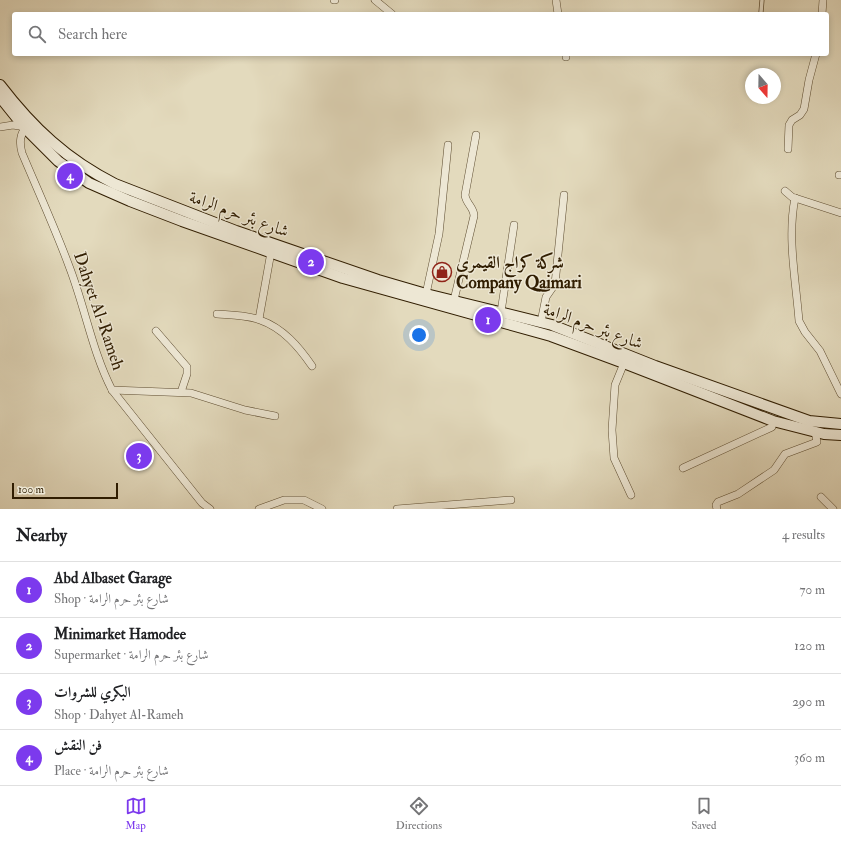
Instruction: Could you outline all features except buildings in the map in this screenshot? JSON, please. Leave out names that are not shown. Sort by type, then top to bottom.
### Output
[{"type":"main road","name":"شارع بئر حرم الرامة","points":[[0,85],[27,124],[78,164],[115,184],[236,231],[372,278],[426,294],[552,325],[655,366],[809,421],[841,424]]},
{"type":"main road","name":"شارع بئر حرم الرامة","points":[[0,97],[27,124],[58,161],[89,183],[182,221],[343,278],[551,336],[773,421],[824,434],[841,435]]},
{"type":"street","points":[[375,0],[390,12]]},
{"type":"street","points":[[556,0],[556,12]]},
{"type":"street","points":[[822,12],[823,0]]},
{"type":"street","points":[[788,149],[789,127],[792,120],[800,115],[804,109],[809,80],[815,56]]},
{"type":"street","points":[[0,127],[27,124]]},
{"type":"street","name":"Dahyet Al-Rameh","points":[[27,124],[21,133],[20,140],[22,153],[69,266],[82,303],[98,359],[112,390],[202,506],[210,509]]},
{"type":"street","points":[[454,300],[474,216],[474,210],[466,201],[465,196],[476,135]]},
{"type":"street","points":[[426,294],[439,234],[448,145]]},
{"type":"street","points":[[785,191],[790,196],[795,198],[841,213]]},
{"type":"street","points":[[541,322],[546,297],[555,284],[564,195]]},
{"type":"street","points":[[795,198],[792,214],[792,241],[799,321],[805,332],[820,350],[841,394]]},
{"type":"street","points":[[501,312],[514,225]]},
{"type":"street","points":[[259,319],[271,252]]},
{"type":"street","points":[[217,314],[259,319],[278,328],[299,347],[312,366]]},
{"type":"street","points":[[156,331],[186,367],[187,374],[181,392]]},
{"type":"street","points":[[624,363],[615,385],[612,437],[614,458],[631,495]]},
{"type":"street","points":[[112,390],[191,393],[245,410],[275,416]]},
{"type":"street","points":[[683,468],[772,427],[773,421]]},
{"type":"street","points":[[716,509],[718,502],[738,494],[774,470],[785,454],[817,442],[815,431]]},
{"type":"street","points":[[821,497],[833,509]]},
{"type":"street","points":[[259,509],[284,500],[304,500],[322,509]]},
{"type":"street","points":[[397,509],[511,500]]},
{"type":"lane","points":[[761,12],[762,0]]},
{"type":"place","name":"فن النقش","points":[[70,176]]},
{"type":"place","name":"Minimarket Hamodee","points":[[311,262]]},
{"type":"place","name":"شركة كراج القيمري Company Qaimari","points":[[442,272]]},
{"type":"place","name":"Abd Albaset Garage","points":[[488,320]]},
{"type":"place","name":"البكري للشروات","points":[[139,456]]}]
